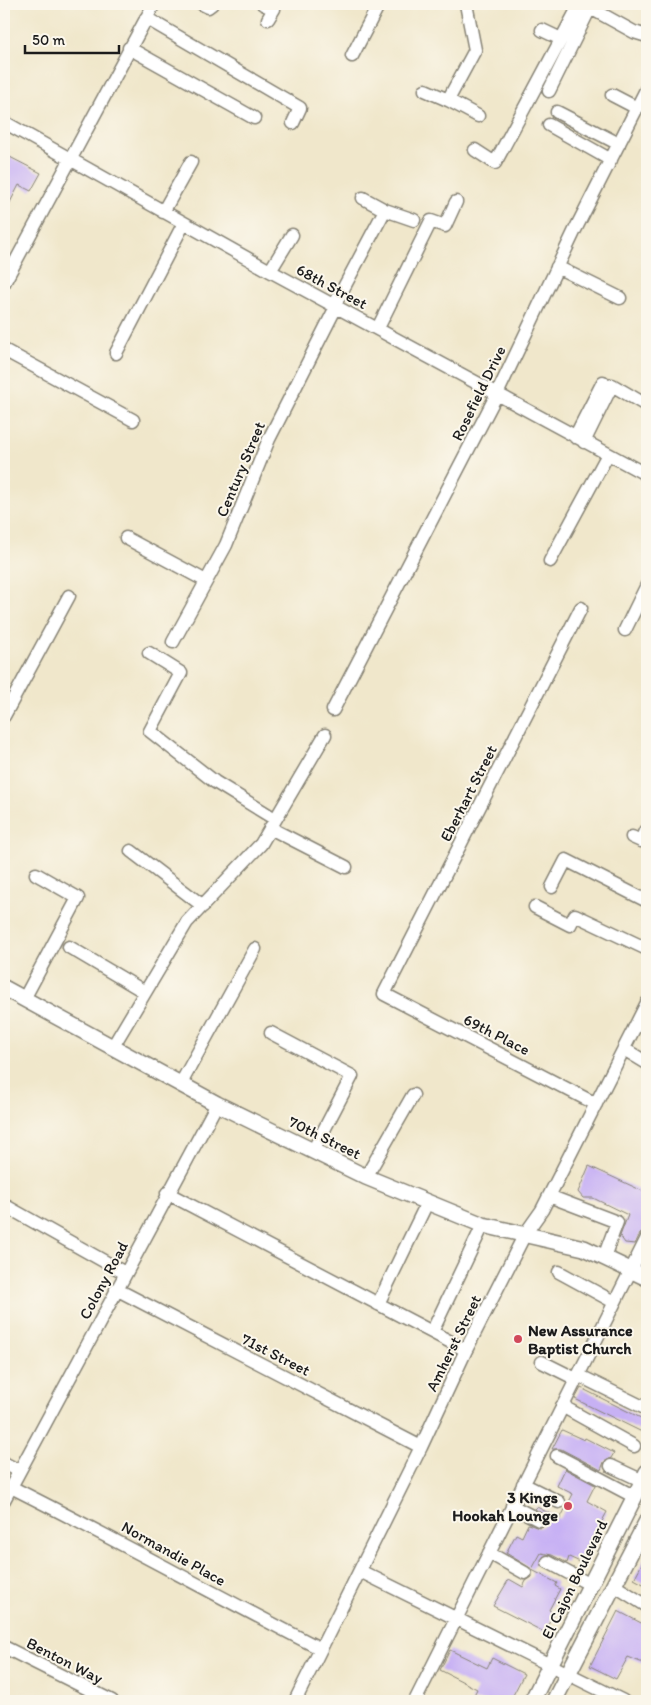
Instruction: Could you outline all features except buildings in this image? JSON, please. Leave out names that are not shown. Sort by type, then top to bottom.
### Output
[{"type":"main road","name":"70th Street","points":[[4,988],[180,1085],[366,1176],[483,1226],[584,1248],[647,1278]]},
{"type":"main road","name":"El Cajon Boulevard","points":[[532,1701],[645,1477]]},
{"type":"main road","points":[[554,1701],[647,1524]]},
{"type":"street","points":[[4,283],[69,158],[154,4]]},
{"type":"street","points":[[202,4],[208,7],[212,4]]},
{"type":"street","points":[[263,4],[274,9],[268,19]]},
{"type":"street","points":[[352,56],[379,4]]},
{"type":"street","points":[[448,100],[475,50],[466,4]]},
{"type":"street","points":[[584,5],[634,32],[647,36]]},
{"type":"street","points":[[475,150],[495,163],[561,40],[584,5]]},
{"type":"street","points":[[549,92],[584,5]]},
{"type":"street","points":[[146,18],[300,108],[293,123]]},
{"type":"street","points":[[542,30],[561,40]]},
{"type":"street","points":[[129,48],[254,118]]},
{"type":"street","name":"Rosefield Drive","points":[[333,710],[497,394],[557,267],[647,88]]},
{"type":"street","points":[[425,90],[478,116]]},
{"type":"street","points":[[612,95],[637,108]]},
{"type":"street","points":[[557,112],[619,144]]},
{"type":"street","name":"68th Street","points":[[4,122],[270,271],[647,475]]},
{"type":"street","points":[[549,125],[611,160]]},
{"type":"street","points":[[163,212],[191,162]]},
{"type":"street","points":[[363,198],[385,210],[414,220]]},
{"type":"street","points":[[378,328],[431,221],[445,226],[456,202]]},
{"type":"street","name":"Century Street","points":[[173,642],[226,545],[269,439],[385,210]]},
{"type":"street","points":[[116,353],[184,223]]},
{"type":"street","points":[[270,271],[292,235]]},
{"type":"street","points":[[557,267],[620,298]]},
{"type":"street","points":[[4,350],[133,420]]},
{"type":"street","points":[[580,439],[603,382]]},
{"type":"street","points":[[580,439],[612,385],[646,405]]},
{"type":"street","points":[[550,561],[608,454]]},
{"type":"street","points":[[126,538],[206,581]]},
{"type":"street","points":[[625,630],[647,585]]},
{"type":"street","points":[[4,716],[69,596]]},
{"type":"street","name":"Eberhart Street","points":[[384,994],[581,608]]},
{"type":"street","points":[[149,653],[181,673],[150,731],[273,824],[346,867]]},
{"type":"street","points":[[112,1048],[187,922],[261,844],[325,735]]},
{"type":"street","points":[[632,838],[641,841],[645,832],[647,832]]},
{"type":"street","points":[[131,851],[203,906]]},
{"type":"street","points":[[552,887],[566,860],[647,901]]},
{"type":"street","points":[[24,999],[78,898],[36,874]]},
{"type":"street","points":[[535,907],[570,926],[576,915],[647,949]]},
{"type":"street","points":[[69,947],[145,992]]},
{"type":"street","points":[[180,1085],[255,949]]},
{"type":"street","name":"69th Place","points":[[384,994],[596,1104]]},
{"type":"street","name":"Amherst Street","points":[[295,1701],[421,1447],[466,1350],[525,1234],[549,1196],[647,1003]]},
{"type":"street","points":[[271,1033],[352,1076],[313,1151]]},
{"type":"street","points":[[624,1049],[647,1063]]},
{"type":"street","points":[[366,1176],[413,1095]]},
{"type":"street","name":"Colony Road","points":[[11,1487],[167,1193],[217,1104]]},
{"type":"street","points":[[167,1193],[466,1350]]},
{"type":"street","points":[[549,1196],[617,1222],[604,1257]]},
{"type":"street","points":[[378,1304],[427,1203]]},
{"type":"street","points":[[4,1205],[125,1273]]},
{"type":"street","points":[[432,1332],[483,1226]]},
{"type":"street","points":[[414,1701],[647,1238]]},
{"type":"street","points":[[559,1272],[614,1302]]},
{"type":"street","name":"71st Street","points":[[116,1289],[421,1447]]},
{"type":"street","points":[[542,1362],[647,1409]]},
{"type":"street","points":[[562,1406],[634,1446]]},
{"type":"street","points":[[557,1456],[634,1497]]},
{"type":"street","points":[[4,1463],[19,1471]]},
{"type":"street","points":[[611,1466],[645,1477]]},
{"type":"street","points":[[524,1484],[559,1502]]},
{"type":"street","points":[[4,1500],[11,1487]]},
{"type":"street","name":"Normandie Place","points":[[11,1487],[135,1550],[231,1603],[321,1649]]},
{"type":"street","points":[[512,1506],[539,1520]]},
{"type":"street","points":[[489,1554],[525,1573]]},
{"type":"street","points":[[548,1562],[591,1585]]},
{"type":"street","points":[[360,1571],[456,1620],[569,1674],[616,1700]]},
{"type":"street","points":[[615,1586],[647,1606]]},
{"type":"street","name":"Benton Way","points":[[4,1647],[112,1701]]},
{"type":"place","name":"New Assurance Baptist Church","points":[[518,1339]]},
{"type":"place","name":"3 Kings Hookah Lounge","points":[[568,1506]]}]
